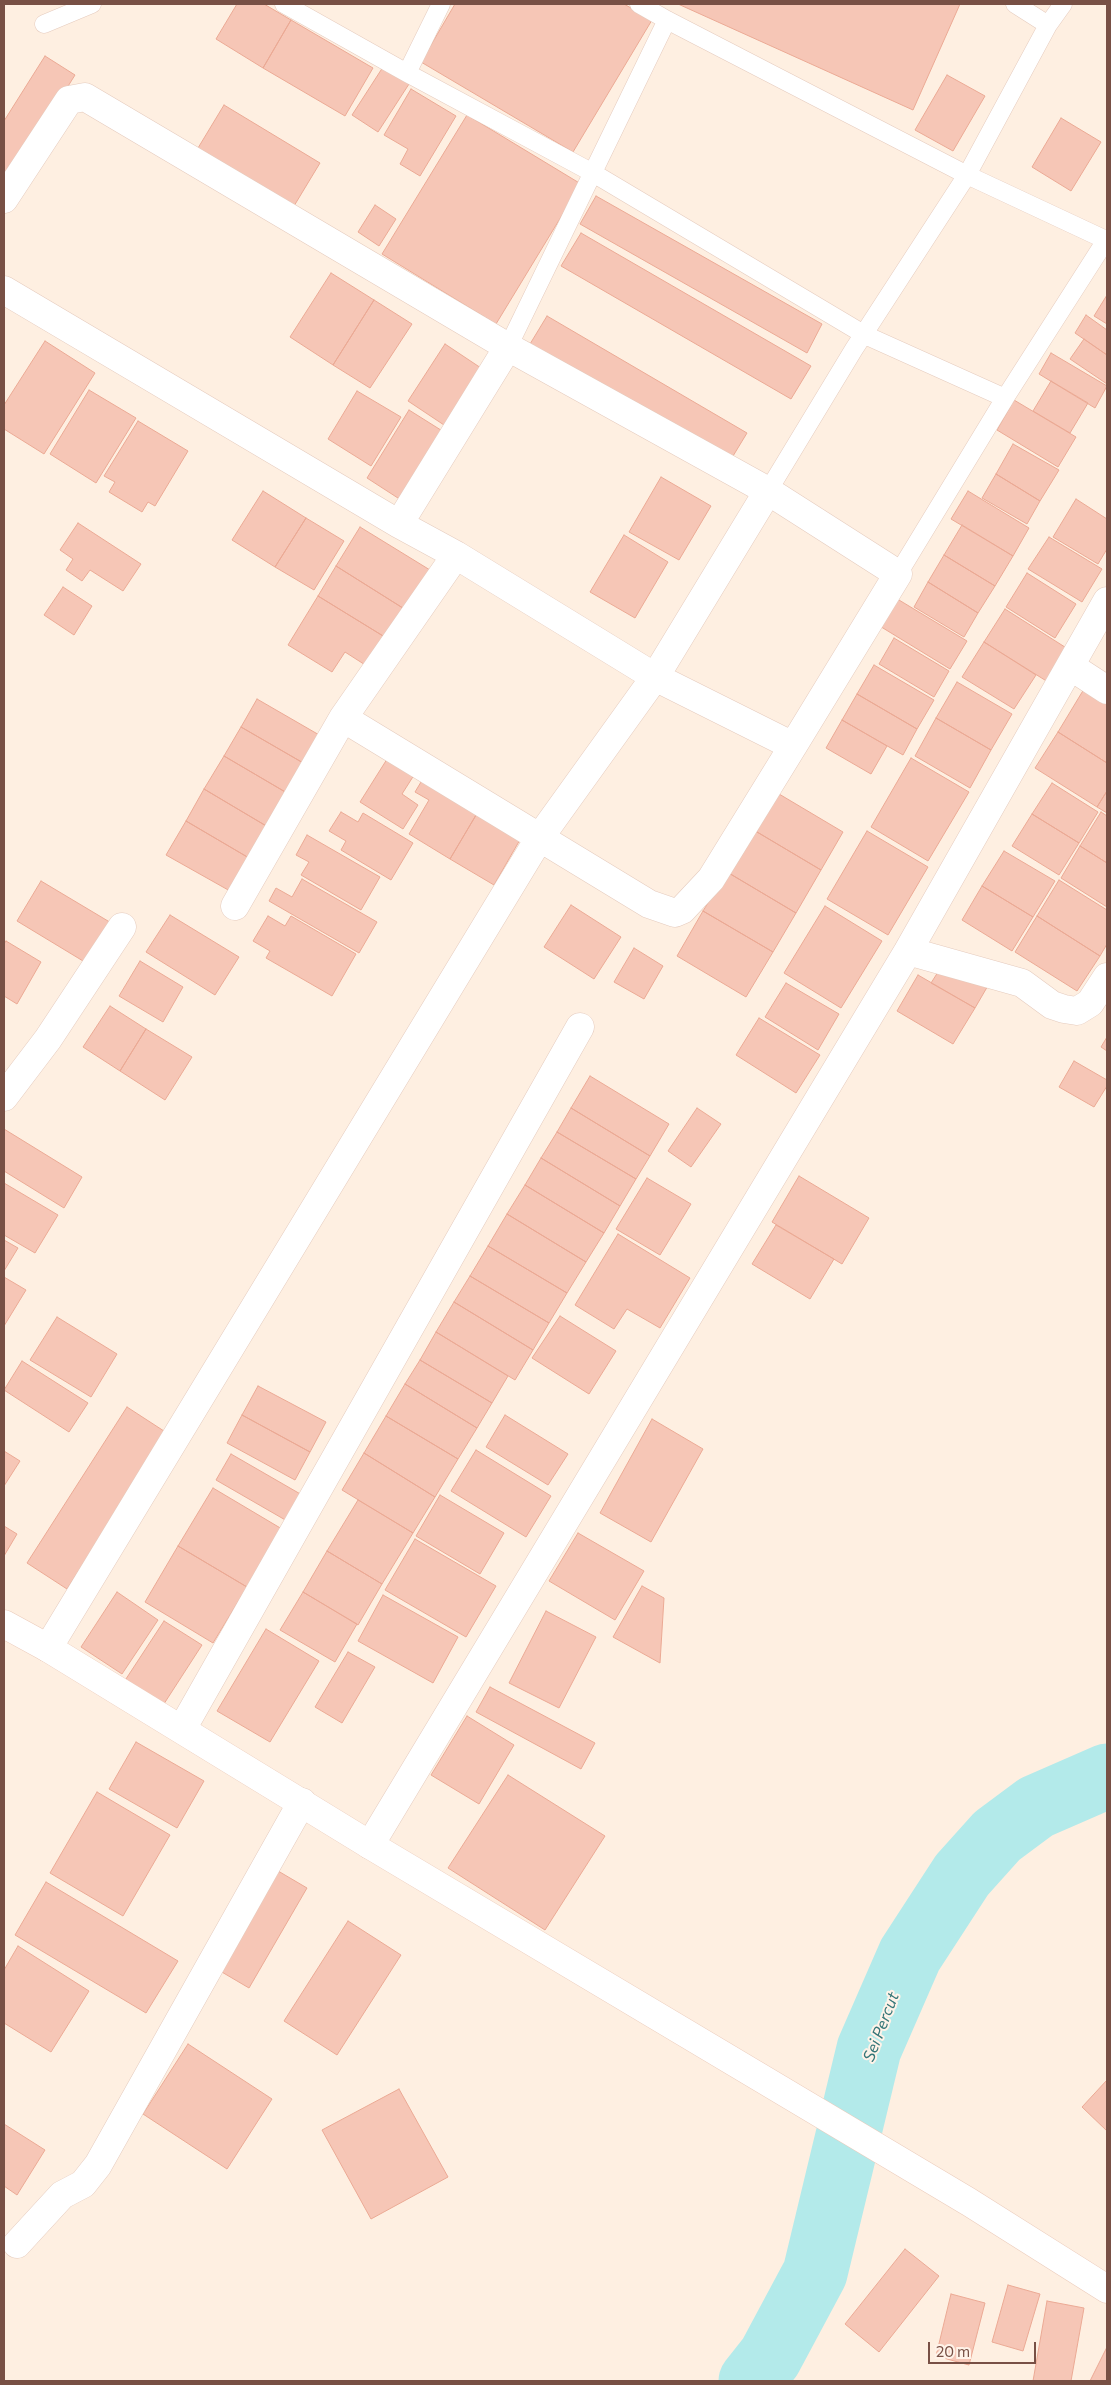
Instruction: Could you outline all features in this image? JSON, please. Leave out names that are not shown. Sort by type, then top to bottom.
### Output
[{"type":"street","points":[[4,200],[69,100],[85,97],[508,347],[768,491],[898,574],[711,879],[682,910],[675,913],[649,904],[343,718]]},
{"type":"street","points":[[4,290],[399,524],[456,555],[655,677],[793,746]]},
{"type":"street","points":[[399,524],[508,347]]},
{"type":"street","points":[[48,1648],[540,837],[655,677],[768,491]]},
{"type":"street","points":[[235,906],[343,718],[456,555]]},
{"type":"street","points":[[370,1845],[908,951],[1107,600]]},
{"type":"street","points":[[1070,666],[1107,690]]},
{"type":"street","points":[[4,1097],[48,1038],[122,927]]},
{"type":"street","points":[[908,951],[1022,983],[1052,1005],[1076,1011],[1090,1003],[1107,977]]},
{"type":"street","points":[[182,1729],[580,1027]]},
{"type":"street","points":[[4,1624],[48,1648],[370,1845],[969,2202],[1107,2289]]},
{"type":"street","points":[[17,2244],[62,2195],[83,2184],[98,2165],[302,1802]]},
{"type":"lane","points":[[44,24],[92,4]]},
{"type":"lane","points":[[284,4],[407,73],[593,173],[865,335],[1005,398]]},
{"type":"lane","points":[[407,73],[441,4]]},
{"type":"lane","points":[[639,4],[666,20],[967,175],[1106,240],[1005,398],[898,574]]},
{"type":"lane","points":[[1015,4],[1048,25]]},
{"type":"lane","points":[[768,491],[854,349],[865,335],[967,175],[1048,25],[1064,4]]},
{"type":"lane","points":[[508,347],[666,20]]},
{"type":"building","points":[[237,4],[264,4],[291,20],[263,68],[216,39]]},
{"type":"building","points":[[455,4],[624,4],[652,20],[573,152],[421,62]]},
{"type":"building","points":[[678,4],[960,4],[913,110]]},
{"type":"building","points":[[291,20],[373,68],[345,116],[263,68]]},
{"type":"building","points":[[45,56],[75,75],[4,189],[4,121]]},
{"type":"building","points":[[383,67],[409,84],[378,132],[352,115]]},
{"type":"building","points":[[947,75],[985,96],[953,151],[915,130]]},
{"type":"building","points":[[411,89],[456,116],[420,176],[400,164],[408,149],[384,135]]},
{"type":"building","points":[[224,105],[320,163],[294,206],[198,148]]},
{"type":"building","points":[[467,115],[581,184],[496,324],[382,254]]},
{"type":"building","points":[[1061,118],[1101,142],[1071,191],[1032,167]]},
{"type":"building","points":[[596,196],[822,324],[807,353],[580,224]]},
{"type":"building","points":[[375,205],[396,219],[379,246],[358,232]]},
{"type":"building","points":[[581,233],[811,366],[791,399],[561,266]]},
{"type":"building","points":[[331,273],[374,300],[333,365],[290,337]]},
{"type":"building","points":[[1107,295],[1107,324],[1094,316]]},
{"type":"building","points":[[374,300],[412,324],[370,388],[333,365]]},
{"type":"building","points":[[1086,315],[1107,330],[1107,355],[1075,333]]},
{"type":"building","points":[[547,316],[747,433],[730,461],[530,344]]},
{"type":"building","points":[[1084,339],[1107,355],[1107,384],[1070,359]]},
{"type":"building","points":[[45,341],[95,373],[44,454],[4,429],[4,405]]},
{"type":"building","points":[[445,344],[484,370],[447,427],[408,401]]},
{"type":"building","points":[[1051,353],[1107,386],[1095,408],[1039,374]]},
{"type":"building","points":[[1051,381],[1088,403],[1070,433],[1033,411]]},
{"type":"building","points":[[89,390],[136,418],[96,483],[50,454]]},
{"type":"building","points":[[357,391],[401,417],[371,466],[328,439]]},
{"type":"building","points":[[1014,400],[1076,437],[1058,467],[997,430]]},
{"type":"building","points":[[409,410],[444,432],[401,500],[367,478]]},
{"type":"building","points":[[138,421],[188,451],[155,506],[148,502],[142,512],[109,492],[115,482],[104,476]]},
{"type":"building","points":[[1013,444],[1059,470],[1040,501],[996,474]]},
{"type":"building","points":[[996,474],[1040,501],[1027,524],[982,498]]},
{"type":"building","points":[[661,477],[711,506],[679,560],[629,532]]},
{"type":"building","points":[[263,491],[306,518],[275,567],[232,540]]},
{"type":"building","points":[[968,491],[1029,528],[1013,556],[951,519]]},
{"type":"building","points":[[1076,499],[1107,519],[1107,549],[1098,564],[1053,537]]},
{"type":"building","points":[[306,518],[344,541],[314,590],[275,567]]},
{"type":"building","points":[[78,523],[141,564],[123,591],[90,570],[82,581],[66,570],[73,559],[60,550]]},
{"type":"building","points":[[962,525],[1013,556],[995,586],[944,555]]},
{"type":"building","points":[[360,527],[430,570],[406,610],[336,566]]},
{"type":"building","points":[[624,535],[668,562],[635,618],[590,592]]},
{"type":"building","points":[[1049,537],[1102,569],[1082,602],[1028,569]]},
{"type":"building","points":[[944,555],[995,586],[978,613],[928,582]]},
{"type":"building","points":[[336,566],[406,610],[388,639],[318,596]]},
{"type":"building","points":[[1027,573],[1076,604],[1055,638],[1006,607]]},
{"type":"building","points":[[928,582],[978,613],[964,637],[914,607]]},
{"type":"building","points":[[63,587],[92,606],[74,635],[44,615]]},
{"type":"building","points":[[318,596],[388,639],[370,668],[345,652],[332,672],[288,645]]},
{"type":"building","points":[[894,597],[967,641],[950,669],[878,625]]},
{"type":"building","points":[[1005,609],[1068,649],[1048,682],[984,642]]},
{"type":"building","points":[[894,638],[949,671],[934,697],[879,664]]},
{"type":"building","points":[[984,642],[1036,675],[1014,709],[962,677]]},
{"type":"building","points":[[874,665],[934,700],[917,729],[857,694]]},
{"type":"building","points":[[957,682],[1012,714],[991,750],[936,718]]},
{"type":"building","points":[[1084,689],[1107,704],[1107,763],[1058,732]]},
{"type":"building","points":[[857,694],[917,729],[903,755],[842,720]]},
{"type":"building","points":[[257,699],[321,736],[305,764],[241,727]]},
{"type":"building","points":[[936,718],[991,750],[970,788],[915,756]]},
{"type":"building","points":[[842,720],[887,746],[871,774],[826,748]]},
{"type":"building","points":[[241,727],[305,764],[287,793],[224,756]]},
{"type":"building","points":[[1058,732],[1107,763],[1107,791],[1097,807],[1035,768]]},
{"type":"building","points":[[224,756],[287,793],[268,827],[204,789]]},
{"type":"building","points":[[389,756],[416,772],[402,794],[418,805],[403,829],[360,802]]},
{"type":"building","points":[[911,758],[969,792],[928,861],[871,827]]},
{"type":"building","points":[[427,772],[482,805],[450,859],[409,834],[429,800],[415,792]]},
{"type":"building","points":[[1052,783],[1098,812],[1079,843],[1032,814]]},
{"type":"building","points":[[204,789],[268,827],[249,858],[186,821]]},
{"type":"building","points":[[774,791],[843,832],[821,870],[752,829]]},
{"type":"building","points":[[1107,791],[1107,813],[1097,807]]},
{"type":"building","points":[[482,805],[525,831],[494,885],[450,859]]},
{"type":"building","points":[[341,812],[358,822],[363,813],[413,843],[391,880],[341,850],[346,841],[329,831]]},
{"type":"building","points":[[1101,812],[1107,816],[1107,863],[1080,846]]},
{"type":"building","points":[[1032,814],[1079,843],[1059,875],[1012,846]]},
{"type":"building","points":[[186,821],[249,858],[230,891],[166,855]]},
{"type":"building","points":[[752,829],[821,870],[796,913],[727,872]]},
{"type":"building","points":[[867,831],[928,867],[888,935],[827,899]]},
{"type":"building","points":[[307,835],[380,877],[361,910],[301,875],[309,862],[296,855]]},
{"type":"building","points":[[1080,846],[1107,863],[1107,907],[1061,878]]},
{"type":"building","points":[[1004,851],[1055,881],[1033,917],[982,886]]},
{"type":"building","points":[[727,872],[796,913],[773,952],[703,911]]},
{"type":"building","points":[[302,879],[377,922],[359,953],[269,901],[276,888],[292,897]]},
{"type":"building","points":[[1059,880],[1107,910],[1107,944],[1100,956],[1037,916]]},
{"type":"building","points":[[41,881],[113,924],[88,964],[17,921]]},
{"type":"building","points":[[982,886],[1033,917],[1012,951],[962,920]]},
{"type":"building","points":[[571,905],[621,937],[594,979],[544,947]]},
{"type":"building","points":[[825,906],[882,941],[841,1008],[784,973]]},
{"type":"building","points":[[703,911],[773,952],[746,997],[677,956]]},
{"type":"building","points":[[170,915],[239,957],[215,995],[146,952]]},
{"type":"building","points":[[268,916],[285,926],[291,916],[356,954],[332,996],[266,958],[270,951],[253,941]]},
{"type":"building","points":[[1037,916],[1100,956],[1077,991],[1015,952]]},
{"type":"building","points":[[6,941],[41,962],[17,1004],[4,996],[4,944]]},
{"type":"building","points":[[634,948],[663,966],[644,999],[614,982]]},
{"type":"building","points":[[140,961],[183,987],[163,1022],[119,996]]},
{"type":"building","points":[[945,961],[993,977],[975,1008],[931,983]]},
{"type":"building","points":[[918,975],[975,1008],[953,1044],[897,1011]]},
{"type":"building","points":[[786,983],[839,1014],[818,1050],[765,1017]]},
{"type":"building","points":[[110,1006],[146,1029],[120,1071],[83,1047]]},
{"type":"building","points":[[759,1018],[820,1055],[796,1093],[736,1055]]},
{"type":"building","points":[[146,1029],[192,1057],[165,1100],[120,1071]]},
{"type":"building","points":[[1107,1037],[1107,1051],[1101,1047]]},
{"type":"building","points":[[1074,1061],[1107,1080],[1107,1086],[1094,1107],[1059,1087]]},
{"type":"building","points":[[590,1076],[669,1124],[650,1156],[571,1108]]},
{"type":"building","points":[[571,1108],[650,1156],[636,1179],[557,1132]]},
{"type":"building","points":[[697,1108],[721,1124],[691,1167],[668,1151]]},
{"type":"building","points":[[4,1129],[82,1177],[64,1208],[4,1171]]},
{"type":"building","points":[[557,1132],[636,1179],[620,1206],[541,1158]]},
{"type":"building","points":[[541,1158],[620,1206],[604,1233],[525,1185]]},
{"type":"building","points":[[799,1176],[869,1218],[842,1264],[772,1222]]},
{"type":"building","points":[[647,1178],[691,1204],[660,1255],[616,1229]]},
{"type":"building","points":[[4,1183],[58,1215],[35,1253],[4,1235]]},
{"type":"building","points":[[525,1185],[604,1233],[586,1262],[507,1214]]},
{"type":"building","points":[[507,1214],[586,1262],[567,1293],[488,1246]]},
{"type":"building","points":[[776,1225],[834,1259],[810,1299],[752,1264]]},
{"type":"building","points":[[618,1234],[690,1278],[660,1328],[627,1309],[614,1329],[575,1305]]},
{"type":"building","points":[[4,1240],[18,1248],[4,1271]]},
{"type":"building","points":[[488,1246],[567,1293],[549,1323],[470,1276]]},
{"type":"building","points":[[470,1276],[549,1323],[533,1350],[454,1302]]},
{"type":"building","points":[[4,1277],[26,1290],[4,1326]]},
{"type":"building","points":[[454,1302],[533,1350],[515,1380],[436,1332]]},
{"type":"building","points":[[560,1316],[616,1351],[589,1394],[532,1358]]},
{"type":"building","points":[[57,1317],[117,1354],[91,1397],[30,1360]]},
{"type":"building","points":[[436,1332],[508,1376],[492,1403],[420,1360]]},
{"type":"building","points":[[420,1360],[492,1403],[477,1428],[405,1384]]},
{"type":"building","points":[[22,1361],[88,1403],[69,1432],[4,1390]]},
{"type":"building","points":[[405,1384],[477,1428],[458,1459],[386,1416]]},
{"type":"building","points":[[258,1386],[326,1422],[310,1452],[242,1415]]},
{"type":"building","points":[[127,1407],[167,1433],[67,1589],[27,1563]]},
{"type":"building","points":[[242,1415],[310,1452],[295,1480],[227,1443]]},
{"type":"building","points":[[505,1415],[568,1454],[548,1485],[486,1447]]},
{"type":"building","points":[[386,1416],[458,1459],[435,1497],[364,1453]]},
{"type":"building","points":[[652,1419],[703,1449],[651,1542],[600,1513]]},
{"type":"building","points":[[476,1450],[551,1496],[526,1537],[451,1491]]},
{"type":"building","points":[[4,1451],[20,1461],[4,1486]]},
{"type":"building","points":[[364,1453],[435,1497],[413,1533],[342,1490]]},
{"type":"building","points":[[231,1454],[309,1499],[294,1525],[216,1480]]},
{"type":"building","points":[[213,1488],[282,1529],[247,1587],[178,1546]]},
{"type":"building","points":[[440,1495],[504,1533],[480,1574],[416,1536]]},
{"type":"building","points":[[358,1500],[413,1533],[382,1584],[327,1551]]},
{"type":"building","points":[[4,1526],[17,1534],[4,1556]]},
{"type":"building","points":[[578,1533],[644,1571],[615,1620],[549,1581]]},
{"type":"building","points":[[415,1539],[496,1586],[466,1637],[385,1590]]},
{"type":"building","points":[[178,1546],[247,1587],[213,1643],[145,1602]]},
{"type":"building","points":[[327,1551],[382,1584],[358,1625],[303,1592]]},
{"type":"building","points":[[642,1586],[664,1598],[660,1663],[613,1637]]},
{"type":"building","points":[[117,1592],[158,1620],[122,1674],[81,1647]]},
{"type":"building","points":[[303,1592],[357,1624],[335,1662],[280,1630]]},
{"type":"building","points":[[383,1595],[458,1637],[433,1683],[358,1641]]},
{"type":"building","points":[[546,1611],[596,1637],[559,1708],[509,1683]]},
{"type":"building","points":[[164,1621],[202,1645],[160,1710],[122,1685]]},
{"type":"building","points":[[266,1629],[319,1661],[270,1742],[217,1711]]},
{"type":"building","points":[[348,1652],[375,1667],[342,1723],[315,1707]]},
{"type":"building","points":[[490,1687],[595,1743],[581,1769],[476,1712]]},
{"type":"building","points":[[467,1716],[514,1745],[479,1804],[431,1775]]},
{"type":"building","points":[[136,1742],[204,1781],[177,1828],[109,1789]]},
{"type":"building","points":[[508,1775],[605,1836],[545,1930],[448,1868]]},
{"type":"building","points":[[97,1792],[170,1835],[123,1916],[50,1873]]},
{"type":"building","points":[[273,1868],[307,1888],[249,1988],[215,1968]]},
{"type":"building","points":[[46,1882],[178,1961],[146,2013],[15,1935]]},
{"type":"building","points":[[348,1921],[401,1955],[337,2055],[284,2021]]},
{"type":"building","points":[[18,1946],[89,1991],[51,2052],[4,2023],[4,1970]]},
{"type":"building","points":[[188,2044],[272,2099],[227,2169],[143,2114]]},
{"type":"building","points":[[1107,2080],[1107,2131],[1082,2107]]},
{"type":"building","points":[[399,2089],[448,2177],[371,2219],[322,2130]]},
{"type":"building","points":[[4,2124],[45,2150],[17,2195],[4,2186]]},
{"type":"building","points":[[905,2249],[939,2276],[879,2352],[845,2324]]},
{"type":"building","points":[[1008,2285],[1040,2294],[1023,2351],[992,2342]]},
{"type":"building","points":[[951,2294],[985,2303],[969,2365],[936,2356]]},
{"type":"building","points":[[1047,2301],[1084,2308],[1071,2381],[1033,2381]]},
{"type":"building","points":[[1107,2347],[1107,2381],[1090,2381]]},
{"type":"waterway","name":"Sei Percut","points":[[751,2381],[770,2357],[815,2273],[869,2049],[910,1955],[962,1875],[997,1836],[1036,1807],[1107,1776]]}]
